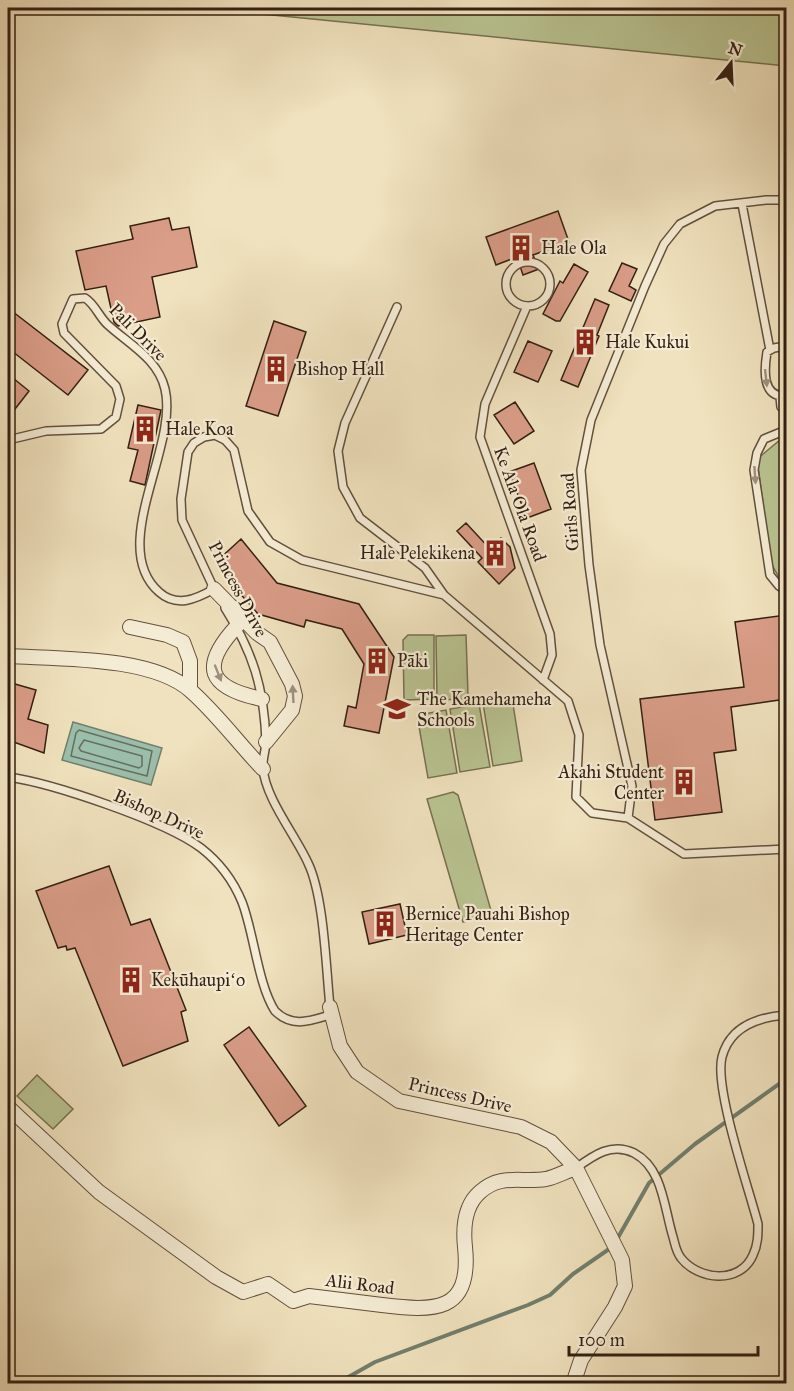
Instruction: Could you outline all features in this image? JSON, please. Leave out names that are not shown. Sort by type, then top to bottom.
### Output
[{"type":"street","points":[[214,589],[256,633],[270,642],[292,684],[295,696],[292,710],[266,742]]},
{"type":"street","points":[[237,626],[219,646],[213,661],[216,675],[225,687],[236,694],[262,699]]},
{"type":"street","points":[[130,627],[167,635],[183,642],[190,661],[190,690]]},
{"type":"street","points":[[8,656],[131,665],[160,673],[190,690],[263,769]]},
{"type":"street","name":"Princess Drive","points":[[332,1010],[339,1046],[357,1072],[399,1101],[521,1127],[551,1142],[576,1168],[622,1260],[625,1286],[615,1307],[581,1360],[573,1383]]},
{"type":"street","name":"Alii Road","points":[[8,1107],[88,1183],[216,1277],[243,1292],[268,1284],[293,1301],[309,1296],[422,1310],[441,1306],[456,1294],[466,1276],[465,1221],[479,1193],[497,1181],[544,1179],[576,1168]]},
{"type":"lane","name":"Girls Road","points":[[628,818],[632,786],[600,645],[589,566],[581,470],[591,420],[664,244],[680,224],[715,206],[786,200]]},
{"type":"lane","points":[[742,204],[771,350],[765,366],[768,389],[783,396],[781,406]]},
{"type":"lane","points":[[532,262],[544,268],[550,286],[544,300],[527,306],[510,297],[506,282],[511,270],[519,264],[532,262]]},
{"type":"lane","name":"Pali Drive","points":[[8,440],[46,431],[101,429],[116,417],[120,399],[116,386],[64,333],[62,324],[73,299],[85,298],[108,325],[146,357],[165,386],[166,421],[141,533],[145,569],[157,590],[171,600],[187,601],[214,589]]},
{"type":"lane","name":"Ke Ala Ola Road","points":[[527,306],[485,404],[480,437],[550,634],[552,655],[543,680]]},
{"type":"lane","points":[[397,308],[345,423],[338,451],[343,487],[360,518],[425,568],[444,595]]},
{"type":"lane","points":[[771,350],[786,346]]},
{"type":"lane","points":[[782,422],[785,430],[764,439],[757,453],[754,470],[770,575],[778,586],[786,591]]},
{"type":"lane","name":"Princess Drive","points":[[332,1010],[319,907],[309,864],[277,806],[263,769],[266,742],[262,699],[250,654],[237,626],[214,589],[182,520],[182,499],[188,452],[194,443],[215,435],[225,440],[234,450],[248,511],[262,534],[278,548],[310,562],[444,595],[568,701],[579,735],[576,797],[592,813],[628,818]]},
{"type":"lane","name":"Bishop Drive","points":[[8,777],[53,787],[149,822],[202,849],[223,869],[236,888],[275,1011],[282,1018],[296,1022],[332,1010]]},
{"type":"lane","points":[[628,818],[684,854],[786,849]]},
{"type":"lane","points":[[576,1168],[600,1151],[624,1149],[642,1158],[654,1170],[678,1255],[689,1268],[715,1277],[744,1268],[753,1256],[759,1224],[724,1101],[722,1058],[732,1039],[743,1028],[763,1017],[786,1015]]},
{"type":"shaded area","points":[[202,8],[786,8],[786,66]]},
{"type":"shaded area","points":[[780,440],[786,443],[786,582],[781,581],[771,563],[757,459]]},
{"type":"shaded area","points":[[408,635],[434,635],[434,699],[404,700],[403,640]]},
{"type":"shaded area","points":[[466,635],[468,695],[464,699],[437,700],[436,636]]},
{"type":"shaded area","points":[[512,698],[522,761],[493,766],[483,703]]},
{"type":"shaded area","points":[[479,704],[490,767],[460,772],[450,709]]},
{"type":"shaded area","points":[[446,710],[457,773],[428,778],[417,715]]},
{"type":"shaded area","points":[[453,792],[458,795],[492,914],[463,922],[427,799]]},
{"type":"shaded area","points":[[37,1075],[73,1109],[53,1129],[17,1096]]},
{"type":"water","points":[[73,722],[162,748],[151,785],[62,760]]},
{"type":"building","name":"Hale Ola","points":[[558,211],[569,242],[533,255],[539,269],[523,275],[517,257],[496,265],[486,237]]},
{"type":"building","points":[[169,218],[172,230],[189,227],[197,267],[152,277],[160,317],[118,326],[114,322],[106,286],[85,290],[76,251],[133,239],[130,226]]},
{"type":"building","points":[[622,263],[637,269],[629,286],[636,290],[631,301],[609,291]]},
{"type":"building","points":[[574,264],[588,272],[560,321],[556,321],[543,314],[560,281],[563,283]]},
{"type":"building","name":"Hale Kukui","points":[[595,299],[609,305],[578,387],[561,380]]},
{"type":"building","points":[[8,308],[88,370],[68,395],[8,348]]},
{"type":"building","name":"Bishop Hall","points":[[274,321],[306,332],[278,416],[246,406]]},
{"type":"building","points":[[528,341],[552,351],[538,382],[514,372]]},
{"type":"building","points":[[8,374],[29,391],[8,418]]},
{"type":"building","points":[[515,402],[534,431],[514,444],[494,415]]},
{"type":"building","name":"Hale Koa","points":[[138,405],[161,410],[145,485],[130,481],[138,450],[128,448]]},
{"type":"building","points":[[534,463],[551,509],[527,518],[509,472]]},
{"type":"building","name":"Hale Pelekikena","points":[[466,523],[490,549],[501,538],[510,547],[515,568],[499,584],[478,562],[482,558],[457,531]]},
{"type":"building","name":"Pāki","points":[[241,539],[277,583],[359,604],[394,657],[379,733],[344,726],[348,706],[356,708],[364,664],[342,629],[306,620],[304,627],[258,614],[236,589],[239,587],[217,561]]},
{"type":"building","name":"Akahi Student Center","points":[[786,615],[786,699],[731,707],[736,750],[714,753],[722,812],[655,820],[640,699],[744,687],[735,622]]},
{"type":"building","points":[[8,682],[36,690],[28,719],[48,725],[44,753],[8,740]]},
{"type":"building","name":"Kekūhaupiʻo","points":[[109,866],[131,925],[150,919],[186,1010],[181,1012],[188,1041],[123,1066],[75,948],[67,950],[66,946],[58,948],[36,891]]},
{"type":"building","name":"Bernice Pauahi Bishop Heritage Center","points":[[400,904],[407,935],[369,944],[362,912]]},
{"type":"building","points":[[249,1027],[306,1106],[279,1126],[224,1045]]},
{"type":"waterway","points":[[616,1241],[649,1183],[695,1144],[786,1079]]},
{"type":"waterway","points":[[336,1384],[375,1362],[550,1295],[573,1274],[612,1247]]},
{"type":"place","name":"Hale Ola","points":[[521,248]]},
{"type":"place","name":"Hale Kukui","points":[[585,342]]},
{"type":"place","name":"Bishop Hall","points":[[276,369]]},
{"type":"place","name":"Hale Koa","points":[[145,429]]},
{"type":"place","name":"Hale Pelekikena","points":[[495,553]]},
{"type":"place","name":"Pāki","points":[[377,661]]},
{"type":"place","name":"The Kamehameha Schools","points":[[397,709]]},
{"type":"place","name":"Akahi Student Center","points":[[684,782]]},
{"type":"place","name":"Bernice Pauahi Bishop Heritage Center","points":[[385,924]]},
{"type":"place","name":"Kekūhaupiʻo","points":[[131,980]]}]
